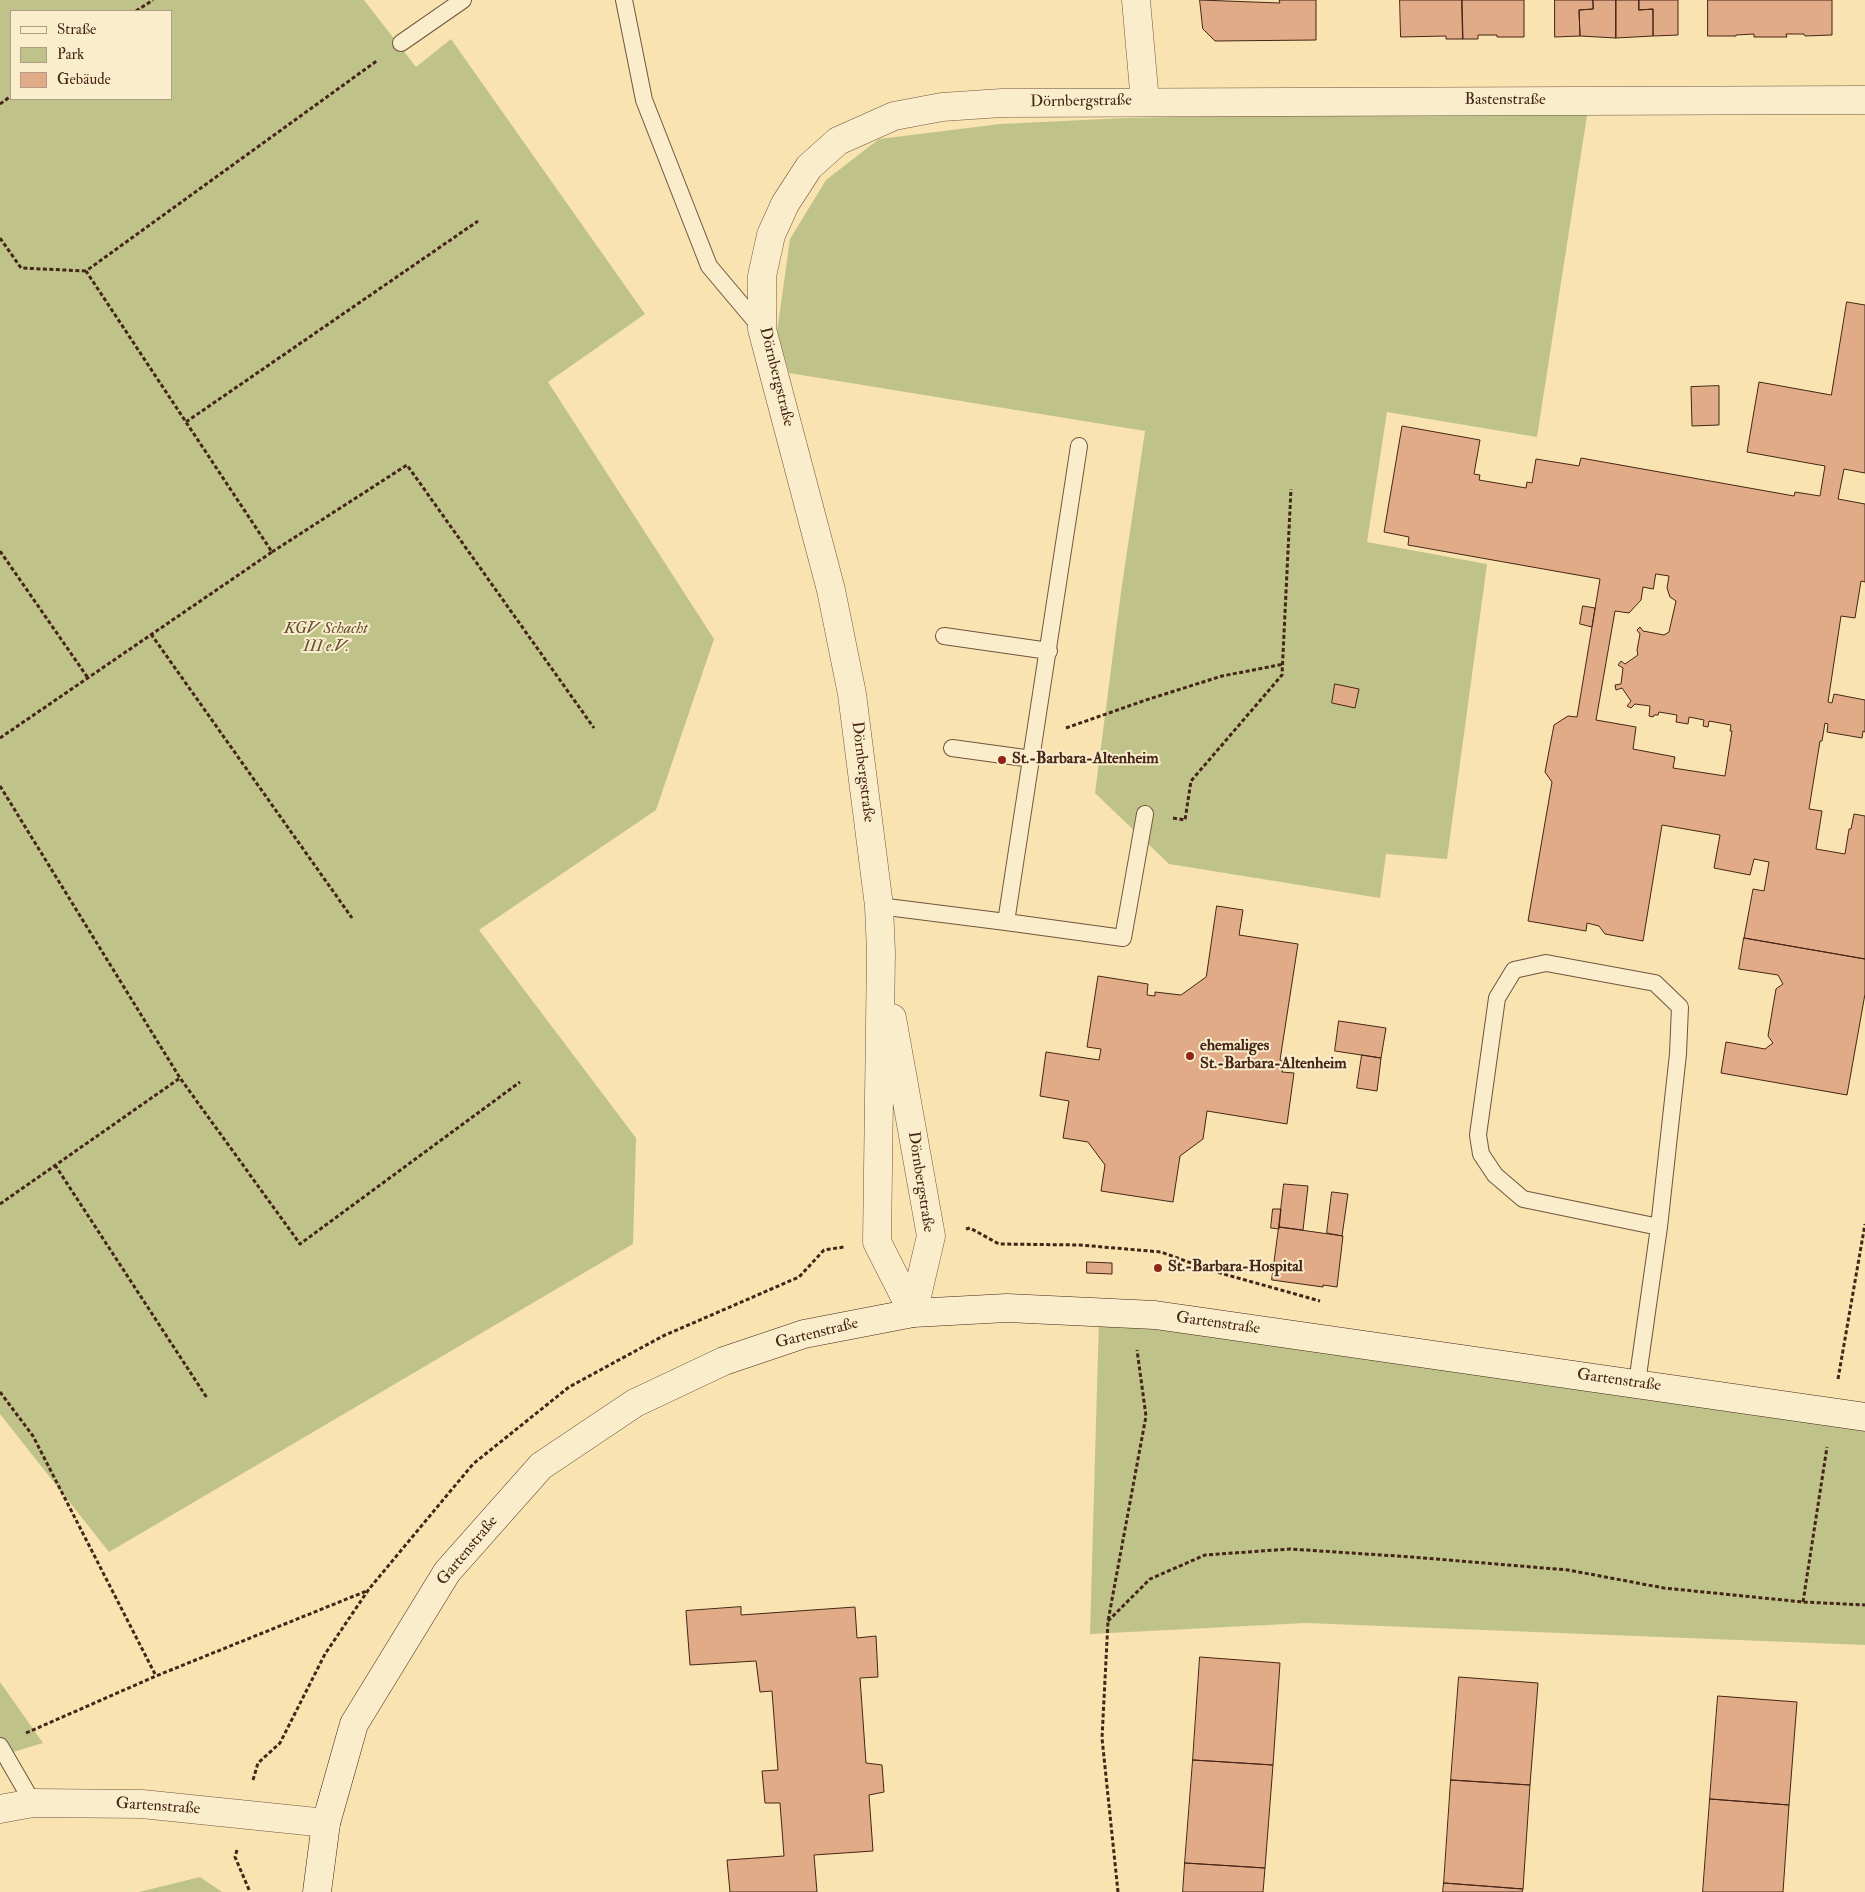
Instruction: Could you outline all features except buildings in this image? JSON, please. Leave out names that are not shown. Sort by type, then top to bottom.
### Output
[{"type":"street","name":"Dörnbergstraße","points":[[913,1313],[877,1242],[881,952],[879,906],[852,694],[831,590],[762,329],[762,276],[771,234],[785,204],[809,167],[838,141],[894,116],[942,108],[1002,104],[1145,102],[1136,0]]},
{"type":"street","name":"Bastenstraße","points":[[1145,102],[1865,100]]},
{"type":"street","name":"Dörnbergstraße","points":[[881,952],[931,1236],[913,1313]]},
{"type":"street","name":"Gartenstraße","points":[[0,1809],[33,1803],[142,1804],[242,1816],[326,1823],[354,1724],[447,1572],[541,1466],[636,1402],[724,1361],[804,1334],[913,1313],[1007,1308],[1155,1315],[1865,1417]]},
{"type":"street","points":[[317,1892],[326,1823]]},
{"type":"lane","points":[[401,43],[463,0]]},
{"type":"lane","points":[[624,0],[644,100],[709,266],[762,329]]},
{"type":"lane","points":[[1006,922],[1079,446]]},
{"type":"lane","points":[[944,636],[1049,651]]},
{"type":"lane","points":[[952,748],[1032,759]]},
{"type":"lane","points":[[879,906],[1123,938],[1145,814]]},
{"type":"lane","points":[[1637,1383],[1659,1226],[1678,1054],[1680,1007],[1655,983],[1546,963],[1514,970],[1497,998],[1478,1135],[1481,1154],[1494,1175],[1523,1199],[1659,1226]]},
{"type":"lane","points":[[0,1746],[33,1803]]},
{"type":"path","points":[[138,10],[153,0]]},
{"type":"path","points":[[0,238],[21,268],[86,271],[401,43]]},
{"type":"path","points":[[186,422],[478,221]]},
{"type":"path","points":[[86,271],[272,552]]},
{"type":"path","points":[[0,738],[272,552],[407,465],[594,728]]},
{"type":"path","points":[[1145,814],[1184,820],[1191,781],[1282,675],[1291,489]]},
{"type":"path","points":[[0,551],[88,678]]},
{"type":"path","points":[[151,634],[352,918]]},
{"type":"path","points":[[1035,738],[1222,676],[1284,664]]},
{"type":"path","points":[[0,786],[180,1078],[300,1244],[520,1082]]},
{"type":"path","points":[[0,1204],[180,1078]]},
{"type":"path","points":[[55,1165],[207,1398]]},
{"type":"path","points":[[1803,1602],[1865,1224]]},
{"type":"path","points":[[931,1236],[970,1228],[999,1244],[1080,1245],[1161,1252],[1213,1271],[1321,1301]]},
{"type":"path","points":[[250,1892],[235,1857],[242,1816],[258,1763],[280,1743],[325,1654],[369,1589],[473,1464],[569,1387],[663,1336],[799,1276],[824,1250],[877,1242]]},
{"type":"path","points":[[1118,1892],[1102,1738],[1108,1621],[1146,1416],[1132,1314]]},
{"type":"path","points":[[1829,1376],[1847,1379]]},
{"type":"path","points":[[0,1392],[33,1436],[156,1676]]},
{"type":"path","points":[[1108,1621],[1150,1579],[1205,1555],[1290,1549],[1412,1556],[1568,1570],[1664,1588],[1803,1602],[1865,1605]]},
{"type":"path","points":[[17,1737],[156,1676],[369,1589]]},
{"type":"green space","name":"KGV Schacht III e.V.","points":[[0,0],[364,0],[416,67],[451,39],[645,314],[548,382],[714,639],[656,810],[479,930],[636,1138],[633,1244],[109,1552],[0,1414]]},
{"type":"green space","points":[[1588,109],[1537,437],[1387,412],[1367,542],[1487,564],[1447,859],[1386,854],[1380,898],[1169,864],[1095,793],[1121,592],[1145,431],[789,373],[777,332],[790,239],[826,180],[879,139],[1000,124],[1125,118]]},
{"type":"green space","points":[[1099,1317],[1865,1423],[1865,1645],[1306,1623],[1090,1634]]},
{"type":"green space","points":[[0,1682],[43,1743],[0,1756]]},
{"type":"green space","points":[[200,1877],[222,1892],[139,1892]]},
{"type":"place","name":"St.-Barbara-Altenheim","points":[[1002,760]]},
{"type":"place","name":"ehemaliges St.-Barbara-Altenheim","points":[[1190,1056]]},
{"type":"place","name":"St.-Barbara-Hospital","points":[[1158,1268]]}]
